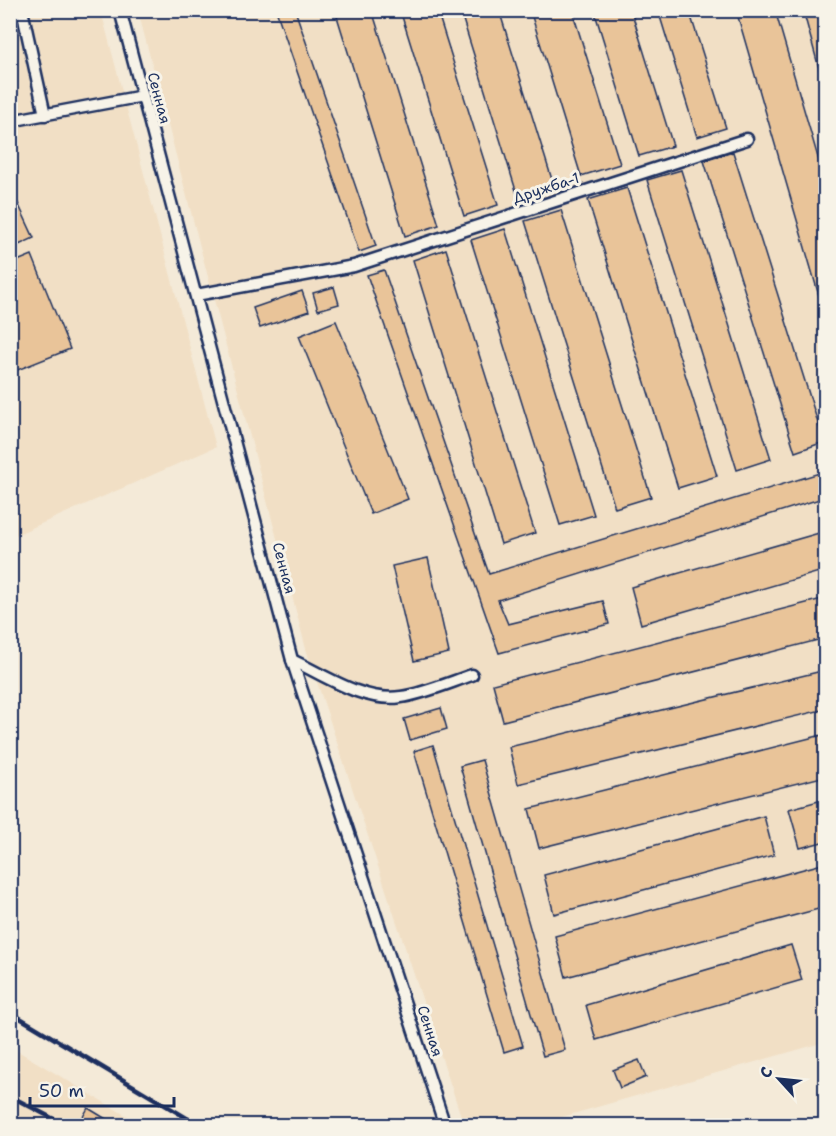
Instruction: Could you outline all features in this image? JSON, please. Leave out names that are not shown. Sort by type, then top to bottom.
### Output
[{"type":"lane","points":[[22,10],[45,115]]},
{"type":"lane","name":"Сенная","points":[[120,10],[292,660],[445,1125]]},
{"type":"lane","points":[[10,121],[143,96]]},
{"type":"lane","name":"Дружба-1","points":[[196,295],[354,266],[747,139]]},
{"type":"lane","points":[[292,660],[358,692],[378,696],[400,697],[472,675]]},
{"type":"shaded area","points":[[11,11],[101,11],[216,447],[11,537]]},
{"type":"shaded area","points":[[138,11],[825,11],[825,1042],[534,1125],[464,1125],[306,649]]},
{"type":"shaded area","points":[[11,1047],[142,1125],[11,1125]]},
{"type":"building","points":[[276,10],[295,10],[376,246],[359,252]]},
{"type":"building","points":[[335,10],[372,10],[439,225],[405,236]]},
{"type":"building","points":[[400,10],[437,10],[498,205],[464,216]]},
{"type":"building","points":[[460,10],[499,10],[554,186],[518,197]]},
{"type":"building","points":[[530,10],[572,10],[620,164],[581,176]]},
{"type":"building","points":[[594,10],[631,10],[673,146],[639,156]]},
{"type":"building","points":[[658,10],[689,10],[726,128],[697,137]]},
{"type":"building","points":[[736,10],[775,10],[826,185],[826,320]]},
{"type":"building","points":[[803,10],[826,10],[826,94]]},
{"type":"building","points":[[733,152],[824,442],[795,452],[704,161]]},
{"type":"building","points":[[681,170],[771,459],[737,470],[647,180]]},
{"type":"building","points":[[10,186],[34,238],[10,249]]},
{"type":"building","points":[[627,188],[717,476],[678,488],[588,200]]},
{"type":"building","points":[[561,210],[651,497],[615,508],[525,221]]},
{"type":"building","points":[[505,229],[594,515],[560,525],[471,240]]},
{"type":"building","points":[[446,249],[535,533],[501,544],[413,260]]},
{"type":"building","points":[[32,255],[70,349],[10,373],[10,264]]},
{"type":"building","points":[[384,270],[489,574],[826,471],[826,497],[498,600],[508,624],[603,601],[609,624],[499,653],[367,275]]},
{"type":"building","points":[[334,287],[339,304],[318,310],[313,293]]},
{"type":"building","points":[[302,291],[309,311],[260,328],[253,308]]},
{"type":"building","points":[[336,321],[408,499],[371,514],[299,336]]},
{"type":"building","points":[[826,531],[826,570],[641,624],[631,587]]},
{"type":"building","points":[[428,558],[449,653],[414,661],[392,566]]},
{"type":"building","points":[[826,598],[826,638],[503,721],[493,684]]},
{"type":"building","points":[[826,670],[826,709],[518,784],[509,747]]},
{"type":"building","points":[[441,708],[447,729],[410,740],[404,719]]},
{"type":"building","points":[[826,734],[826,776],[539,848],[529,809]]},
{"type":"building","points":[[433,745],[523,1046],[504,1052],[414,751]]},
{"type":"building","points":[[482,760],[565,1050],[543,1056],[460,766]]},
{"type":"building","points":[[826,799],[826,841],[800,848],[789,809]]},
{"type":"building","points":[[764,816],[774,855],[554,914],[544,875]]},
{"type":"building","points":[[826,863],[826,907],[566,977],[555,936]]},
{"type":"building","points":[[826,936],[826,959],[819,937]]},
{"type":"building","points":[[791,945],[802,980],[596,1040],[586,1005]]},
{"type":"building","points":[[639,1060],[646,1077],[620,1088],[613,1070]]},
{"type":"building","points":[[88,1108],[116,1125],[86,1126],[80,1122]]},
{"type":"railway","points":[[10,1012],[200,1126]]},
{"type":"railway","points":[[10,1096],[67,1126]]}]
